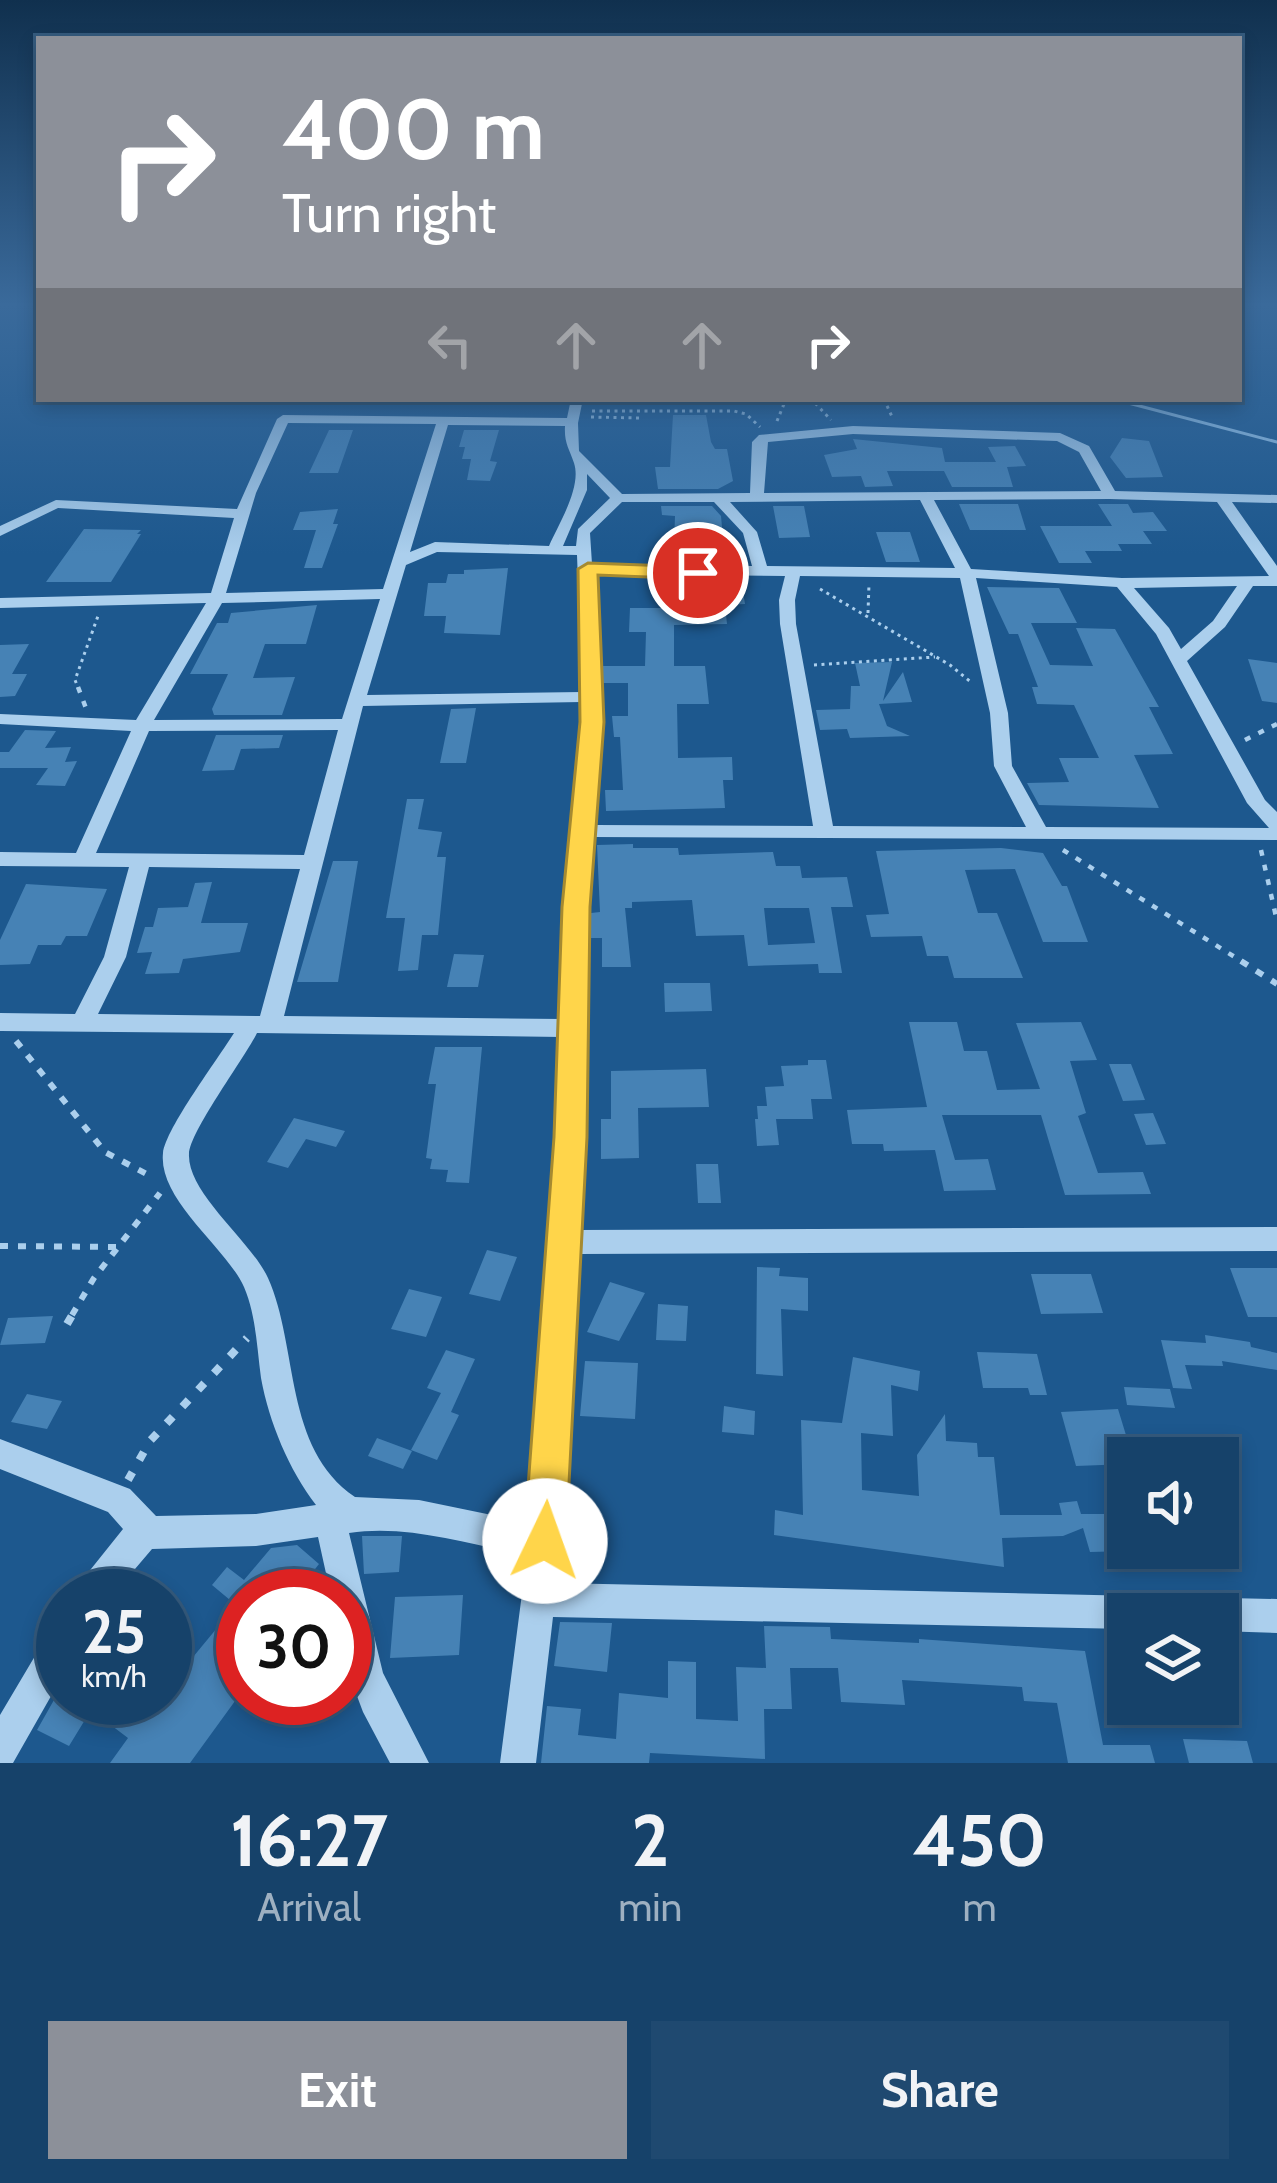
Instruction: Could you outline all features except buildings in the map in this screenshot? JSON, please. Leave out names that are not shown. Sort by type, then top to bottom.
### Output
[{"type":"street","points":[[83,860],[142,726],[217,598],[273,434],[288,416],[443,421],[574,412],[569,443],[581,465],[618,498],[1110,495],[1277,499]]},
{"type":"street","points":[[367,1515],[346,1510],[331,1499],[308,1463],[280,1395],[270,1330],[252,1273],[188,1189],[176,1155],[179,1138],[259,1027],[443,421]]},
{"type":"street","points":[[757,499],[759,442],[764,438],[853,430],[1067,439],[1084,449],[1110,495]]},
{"type":"street","points":[[555,548],[580,490],[581,465]]},
{"type":"street","points":[[717,496],[750,532],[761,572]]},
{"type":"street","points":[[925,497],[975,598],[1003,766],[1038,831]]},
{"type":"street","points":[[399,562],[428,548],[555,548],[587,560],[793,574],[965,572],[1122,583],[1246,584],[1277,579],[1221,497]]},
{"type":"street","points":[[518,1763],[545,1541],[574,1028],[576,907],[590,783],[583,532],[591,520],[617,504],[618,498]]},
{"type":"street","points":[[0,532],[56,504],[242,514]]},
{"type":"street","points":[[407,531],[428,548]]},
{"type":"street","points":[[793,574],[786,633],[824,830]]},
{"type":"street","points":[[583,831],[1270,831],[1153,616],[1122,583]]},
{"type":"street","points":[[1178,660],[1219,624],[1246,584]]},
{"type":"street","points":[[0,602],[387,594]]},
{"type":"street","points":[[356,701],[590,697]]},
{"type":"street","points":[[0,719],[142,726],[349,724]]},
{"type":"street","points":[[82,1024],[116,957],[141,859]]},
{"type":"street","points":[[3,863],[310,862]]},
{"type":"street","points":[[2,1018],[82,1024],[574,1028]]},
{"type":"street","points":[[561,1242],[1277,1239]]},
{"type":"street","points":[[0,1454],[119,1500],[149,1533]]},
{"type":"street","points":[[113,1569],[134,1541],[149,1533],[256,1530],[367,1515],[418,1516],[480,1532],[545,1541]]},
{"type":"street","points":[[328,1520],[341,1553],[361,1658],[377,1701],[411,1763]]},
{"type":"street","points":[[539,1600],[1107,1612]]},
{"type":"street","points":[[1239,1615],[1277,1616]]},
{"type":"street","points":[[0,1750],[36,1688]]},
{"type":"path","points":[[574,412],[734,411],[746,414],[767,434],[784,402]]},
{"type":"path","points":[[814,402],[835,423],[853,430]]},
{"type":"path","points":[[885,402],[896,430]]},
{"type":"path","points":[[574,412],[639,418]]},
{"type":"path","points":[[793,574],[954,664],[995,701]]},
{"type":"path","points":[[868,574],[868,613]]},
{"type":"path","points":[[88,723],[87,704],[75,680],[104,601]]},
{"type":"path","points":[[796,666],[937,657]]},
{"type":"path","points":[[1227,750],[1277,724]]},
{"type":"path","points":[[1038,831],[1112,885],[1277,984]]},
{"type":"path","points":[[1270,831],[1277,921]]},
{"type":"path","points":[[2,1018],[34,1068],[105,1152],[166,1183],[67,1324]]},
{"type":"path","points":[[0,1246],[118,1247]]},
{"type":"path","points":[[119,1500],[136,1462],[167,1422],[245,1340],[270,1330]]},
{"type":"waterway","points":[[1124,402],[1277,442]]},
{"type":"route","points":[[545,1541],[573,1086],[576,907],[590,783],[588,569],[698,573]]}]
